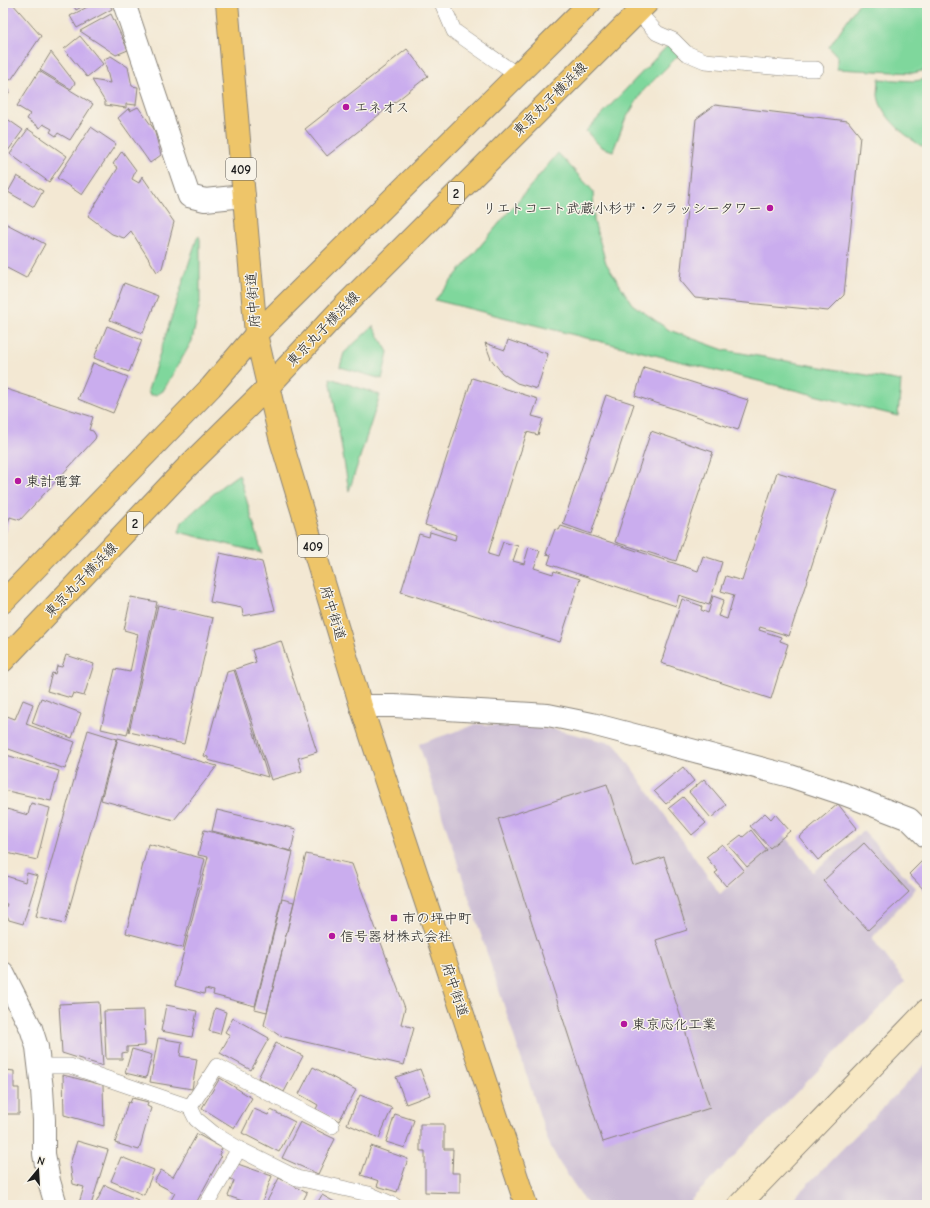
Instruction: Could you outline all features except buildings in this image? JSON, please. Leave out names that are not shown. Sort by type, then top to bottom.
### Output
[{"type":"main road","name":"府中街道","points":[[227,3],[256,334],[280,436],[361,706],[526,1205]]},
{"type":"main road","points":[[3,602],[211,387],[256,334],[590,3]]},
{"type":"main road","name":"東京丸子横浜線","points":[[3,661],[186,468],[268,387],[638,6]]},
{"type":"street","points":[[124,3],[189,196],[205,200],[244,196]]},
{"type":"street","points":[[361,706],[394,706],[548,715],[592,724],[790,776],[844,794],[909,819],[927,837]]},
{"type":"street","points":[[3,973],[30,1028],[36,1047],[40,1066],[44,1120],[44,1154],[49,1181],[56,1205]]},
{"type":"street","points":[[739,1205],[927,1010]]},
{"type":"lane","points":[[442,3],[454,31],[517,75]]},
{"type":"lane","points":[[638,6],[657,33],[673,40],[686,53],[705,60],[795,70],[816,69]]},
{"type":"lane","points":[[40,1066],[70,1066],[190,1107],[196,1119],[214,1134],[239,1149],[297,1178],[369,1194],[394,1205]]},
{"type":"lane","points":[[190,1107],[217,1066],[332,1126]]},
{"type":"lane","points":[[206,1205],[239,1149]]},
{"type":"shaded area","points":[[477,724],[553,729],[615,744],[720,894],[784,834],[813,872],[863,831],[916,888],[872,938],[905,982],[686,1205],[588,1205],[560,1164],[548,1141],[419,744]]},
{"type":"shaded area","points":[[927,1063],[927,1205],[787,1205]]},
{"type":"green space","points":[[859,3],[927,3],[927,70],[913,73],[837,69],[837,56],[829,47]]},
{"type":"green space","points":[[670,43],[680,54],[643,91],[625,120],[613,151],[601,147],[586,131]]},
{"type":"green space","points":[[879,79],[914,81],[927,79],[927,149],[912,140],[896,126],[884,111],[878,95]]},
{"type":"green space","points":[[558,153],[593,191],[594,221],[606,263],[632,304],[669,330],[724,350],[901,381],[898,416],[435,300]]},
{"type":"green space","points":[[199,236],[200,303],[192,341],[163,391],[156,395],[151,395],[149,394],[148,390],[197,238]]},
{"type":"green space","points":[[373,326],[388,352],[382,379],[340,367],[344,353]]},
{"type":"green space","points":[[330,378],[380,395],[349,491]]},
{"type":"green space","points":[[239,474],[262,553],[179,532],[182,522],[222,486]]},
{"type":"place","name":"エネオス","points":[[346,107]]},
{"type":"place","name":"リエトコート武蔵小杉ザ・クラッシータワー","points":[[770,208]]},
{"type":"place","name":"東計電算","points":[[18,481]]},
{"type":"place","name":"市の坪中町","points":[[394,918]]},
{"type":"place","name":"信号器材株式会社","points":[[332,936]]},
{"type":"place","name":"東京応化工業","points":[[624,1024]]}]
